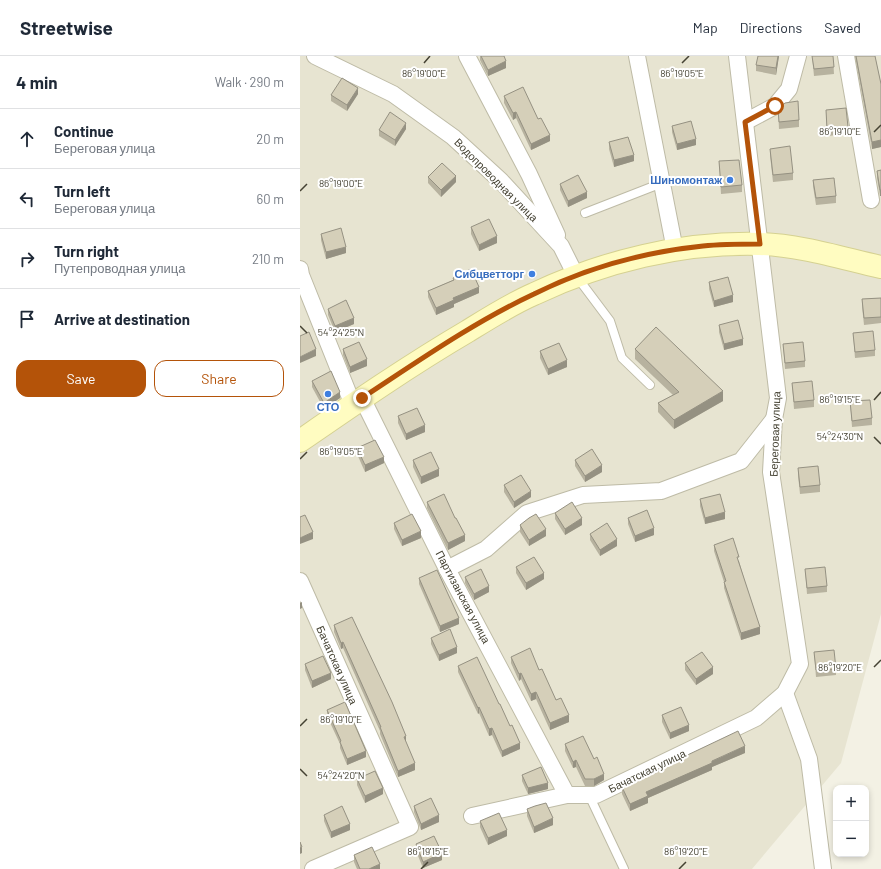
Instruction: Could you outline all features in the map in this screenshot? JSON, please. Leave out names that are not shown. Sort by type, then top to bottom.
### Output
[{"type":"main road","points":[[300,441],[358,401],[437,350],[495,315],[575,272],[675,250],[704,246],[760,244],[816,252],[881,267]]},
{"type":"street","name":"Водопроводная улица","points":[[315,56],[393,94],[453,137],[501,181],[561,246],[575,272]]},
{"type":"street","points":[[467,56],[529,174],[575,272]]},
{"type":"street","points":[[637,56],[675,250]]},
{"type":"street","name":"Береговая улица","points":[[737,56],[778,398],[774,419],[771,472],[800,664],[785,693]]},
{"type":"street","points":[[745,122],[775,106],[789,89],[798,56]]},
{"type":"street","points":[[846,56],[871,200]]},
{"type":"street","name":"Партизанская улица","points":[[300,273],[358,401],[567,795]]},
{"type":"street","points":[[447,569],[486,550],[527,513],[583,495],[661,491],[741,461],[774,419]]},
{"type":"street","name":"Бачатская улица","points":[[300,581],[410,827],[313,869]]},
{"type":"street","points":[[785,693],[809,759],[823,869]]},
{"type":"street","name":"Бачатская улица","points":[[472,816],[567,795],[596,795],[756,718],[785,693]]},
{"type":"lane","points":[[585,213],[662,183]]},
{"type":"lane","points":[[575,272],[610,321],[622,358],[650,385]]},
{"type":"lane","points":[[589,795],[624,869]]},
{"type":"shaded area","points":[[300,56],[881,56],[881,614],[841,763],[752,869],[300,869]]},
{"type":"building","points":[[481,56],[504,56],[506,61],[488,70]]},
{"type":"building","points":[[758,56],[778,56],[776,68],[756,65]]},
{"type":"building","points":[[812,56],[833,56],[834,67],[814,69]]},
{"type":"building","points":[[856,56],[875,56],[881,84],[881,140],[872,142]]},
{"type":"building","points":[[342,78],[358,88],[347,105],[331,95]]},
{"type":"building","points":[[523,87],[538,119],[541,118],[550,135],[531,144],[516,112],[513,113],[504,96]]},
{"type":"building","points":[[798,101],[799,120],[779,122],[778,109],[785,103]]},
{"type":"building","points":[[846,108],[848,127],[827,129],[826,110]]},
{"type":"building","points":[[390,112],[406,123],[395,140],[379,130]]},
{"type":"building","points":[[691,121],[696,139],[677,144],[672,126]]},
{"type":"building","points":[[628,137],[634,155],[614,160],[609,142]]},
{"type":"building","points":[[790,146],[793,173],[773,175],[770,149]]},
{"type":"building","name":"Шиномонтаж","points":[[739,160],[742,185],[721,187],[719,161]]},
{"type":"building","points":[[442,163],[456,176],[441,190],[428,177]]},
{"type":"building","points":[[881,170],[881,190],[880,190],[877,171]]},
{"type":"building","points":[[578,175],[587,192],[568,201],[560,184]]},
{"type":"building","points":[[834,178],[836,196],[816,198],[813,180]]},
{"type":"building","points":[[489,219],[497,236],[479,245],[471,227]]},
{"type":"building","points":[[341,228],[346,247],[326,252],[321,234]]},
{"type":"building","points":[[471,269],[479,287],[453,298],[454,300],[436,308],[428,291],[454,280],[453,278]]},
{"type":"building","points":[[728,277],[733,295],[714,301],[709,282]]},
{"type":"building","points":[[881,298],[881,317],[864,318],[862,299]]},
{"type":"building","points":[[346,300],[354,318],[335,326],[328,309]]},
{"type":"building","points":[[738,320],[743,339],[724,344],[719,325]]},
{"type":"building","points":[[656,327],[723,391],[674,420],[658,403],[679,392],[635,349]]},
{"type":"building","points":[[873,331],[875,350],[855,352],[853,333]]},
{"type":"building","points":[[309,332],[316,349],[300,357],[300,336]]},
{"type":"building","points":[[359,342],[367,359],[350,367],[343,349]]},
{"type":"building","points":[[803,342],[805,361],[785,363],[783,344]]},
{"type":"building","points":[[559,343],[567,360],[548,369],[540,351]]},
{"type":"building","points":[[331,371],[340,392],[324,403],[312,381]]},
{"type":"building","points":[[812,381],[814,400],[794,402],[792,383]]},
{"type":"building","points":[[870,400],[872,418],[852,421],[850,401]]},
{"type":"building","points":[[417,408],[425,425],[406,434],[398,416]]},
{"type":"building","points":[[375,440],[384,457],[365,465],[357,448]]},
{"type":"building","points":[[592,449],[602,465],[585,476],[575,460]]},
{"type":"building","points":[[431,452],[439,469],[421,477],[413,460]]},
{"type":"building","points":[[818,466],[820,485],[800,487],[798,468]]},
{"type":"building","points":[[521,475],[531,491],[514,502],[504,485]]},
{"type":"building","points":[[444,494],[465,535],[448,543],[427,502]]},
{"type":"building","points":[[720,494],[725,512],[705,518],[700,499]]},
{"type":"building","points":[[572,502],[582,518],[565,529],[555,513]]},
{"type":"building","points":[[647,510],[654,528],[635,536],[628,518]]},
{"type":"building","points":[[412,514],[421,531],[402,540],[394,523]]},
{"type":"building","points":[[536,514],[546,529],[529,540],[520,525]]},
{"type":"building","points":[[305,515],[313,532],[300,538],[300,517]]},
{"type":"building","points":[[607,523],[617,539],[600,550],[590,534]]},
{"type":"building","points":[[733,538],[739,557],[737,557],[760,627],[741,633],[724,582],[726,581],[714,545]]},
{"type":"building","points":[[534,557],[544,573],[526,583],[516,567]]},
{"type":"building","points":[[825,567],[827,586],[807,588],[805,569]]},
{"type":"building","points":[[481,569],[489,586],[474,594],[465,577]]},
{"type":"building","points":[[437,570],[459,618],[440,626],[419,578]]},
{"type":"building","points":[[352,617],[392,702],[415,763],[398,771],[381,727],[334,625]]},
{"type":"building","points":[[450,629],[457,647],[439,655],[431,638]]},
{"type":"building","points":[[530,648],[539,670],[542,669],[556,700],[561,698],[569,715],[550,723],[536,692],[531,694],[511,657]]},
{"type":"building","points":[[834,650],[836,669],[816,670],[814,652]]},
{"type":"building","points":[[702,652],[713,667],[696,679],[685,663]]},
{"type":"building","points":[[323,656],[331,673],[312,681],[305,664]]},
{"type":"building","points":[[477,657],[510,726],[512,725],[520,743],[502,751],[492,728],[489,729],[458,666]]},
{"type":"building","points":[[345,702],[366,751],[347,759],[340,742],[341,741],[327,710]]},
{"type":"building","points":[[681,707],[689,725],[670,733],[662,715]]},
{"type":"building","points":[[738,731],[745,746],[712,761],[712,763],[646,792],[648,796],[630,804],[622,787],[659,771],[658,769]]},
{"type":"building","points":[[583,736],[594,759],[597,757],[604,774],[594,779],[585,779],[576,760],[573,762],[565,744]]},
{"type":"building","points":[[541,767],[548,783],[528,788],[522,775]]},
{"type":"building","points":[[375,771],[383,788],[365,796],[357,779]]},
{"type":"building","points":[[431,798],[439,815],[421,824],[414,806]]},
{"type":"building","points":[[546,803],[553,818],[534,827],[527,809]]},
{"type":"building","points":[[342,806],[350,824],[331,832],[324,815]]},
{"type":"building","points":[[499,813],[507,830],[488,838],[480,821]]},
{"type":"building","points":[[434,836],[442,853],[423,862],[416,844]]},
{"type":"building","points":[[372,847],[380,864],[369,869],[360,869],[354,855]]},
{"type":"place","name":"Шиномонтаж","points":[[730,180]]},
{"type":"place","name":"Сибцветторг","points":[[532,274]]},
{"type":"place","name":"СТО","points":[[328,394]]},
{"type":"route","points":[[362,398],[495,315],[534,294],[576,276],[638,257],[675,250],[704,246],[760,244],[745,122],[775,106]]}]
